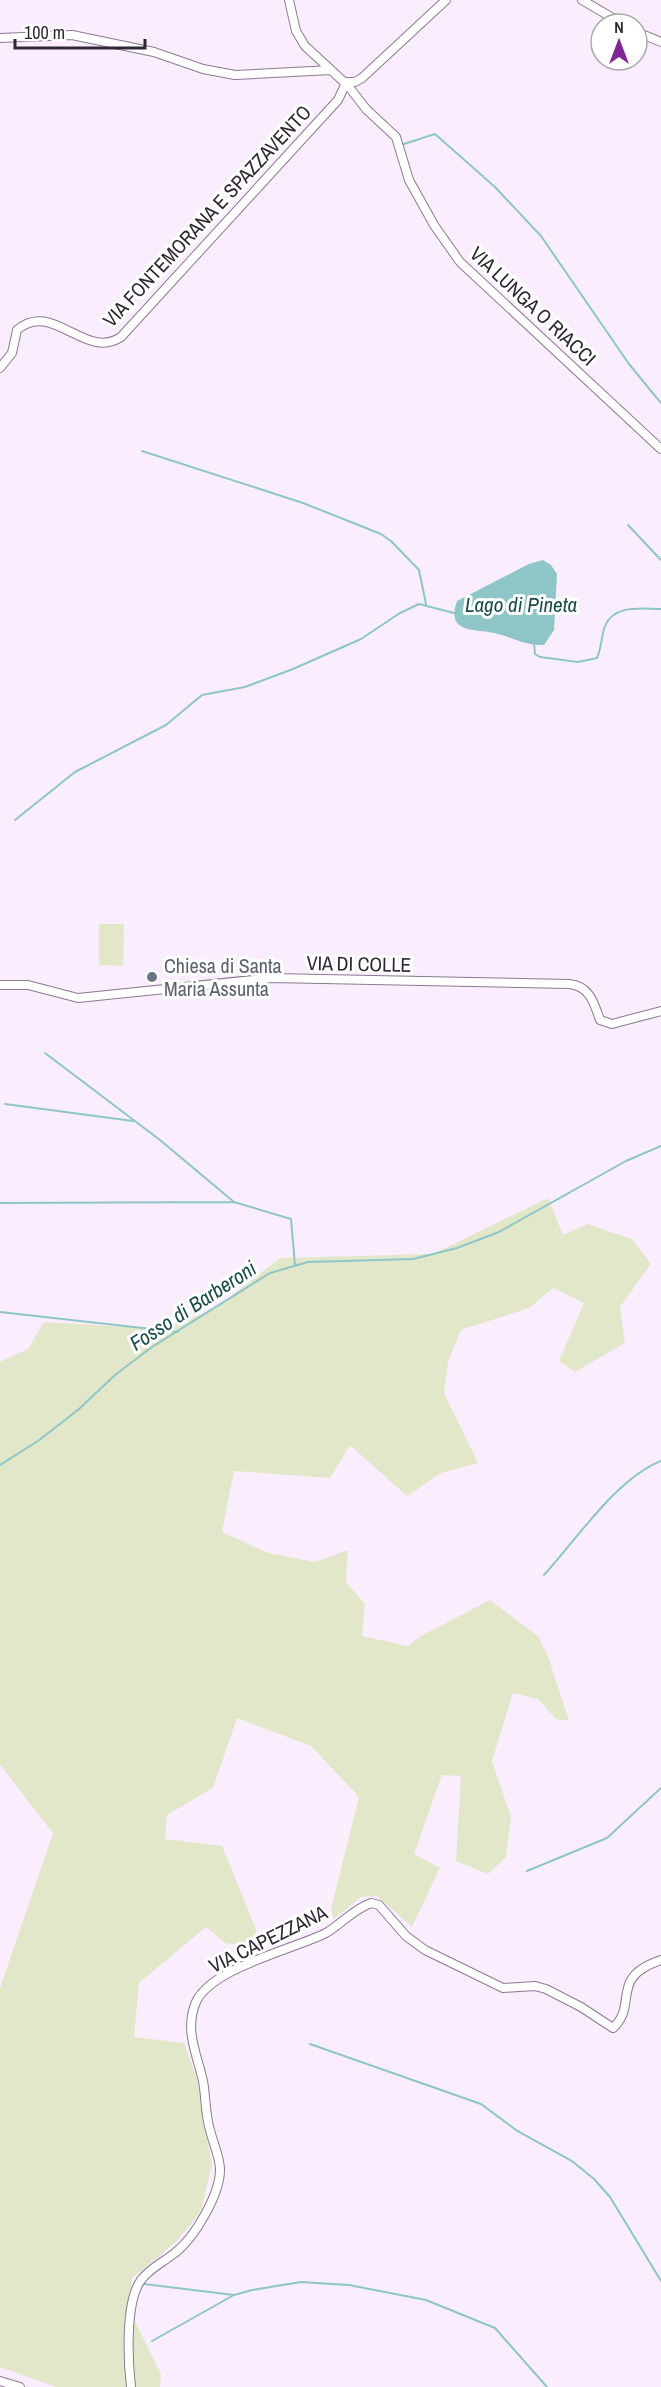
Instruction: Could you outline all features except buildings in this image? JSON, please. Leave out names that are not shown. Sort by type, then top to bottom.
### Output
[{"type":"street","name":"VIA LUNGA O RIACCI","points":[[289,0],[299,38],[346,83],[366,109],[396,137],[409,180],[434,225],[460,262],[661,449]]},
{"type":"street","points":[[346,83],[362,78],[446,0]]},
{"type":"street","points":[[582,0],[602,12]]},
{"type":"street","points":[[0,38],[72,35],[154,52],[203,69],[235,75],[331,70]]},
{"type":"street","name":"VIA FONTEMORANA E SPAZZAVENTO","points":[[0,368],[12,353],[17,330],[32,322],[51,322],[84,339],[101,344],[114,342],[122,337],[338,100],[346,83]]},
{"type":"street","name":"VIA DI COLLE","points":[[0,986],[28,985],[78,998],[272,978],[569,984],[587,991],[600,1020],[612,1024],[661,1011]]},
{"type":"street","name":"VIA CAPEZZANA","points":[[131,2387],[127,2351],[140,2282],[154,2267],[177,2252],[192,2236],[206,2212],[220,2170],[206,2113],[203,2083],[192,2047],[191,2027],[196,2001],[209,1985],[234,1970],[325,1933],[371,1903],[379,1905],[406,1936],[425,1950],[503,1988],[535,1986],[546,1989],[581,2007],[613,2028],[621,2021],[626,1986],[636,1972],[661,1960]]},
{"type":"street","points":[[0,2381],[20,2387]]},
{"type":"shaded area","points":[[99,924],[124,924],[123,966],[99,965]]},
{"type":"shaded area","points":[[548,1198],[563,1235],[588,1224],[632,1239],[651,1264],[620,1307],[625,1343],[575,1372],[559,1361],[584,1303],[553,1288],[529,1308],[461,1330],[448,1362],[444,1393],[478,1463],[441,1473],[407,1496],[350,1445],[330,1478],[234,1471],[222,1532],[268,1553],[315,1562],[348,1550],[346,1582],[365,1604],[362,1636],[408,1646],[421,1636],[490,1600],[538,1636],[549,1659],[569,1721],[556,1719],[538,1699],[513,1693],[492,1761],[511,1817],[506,1857],[488,1874],[456,1861],[461,1776],[442,1775],[414,1854],[440,1868],[412,1927],[377,1896],[361,1897],[334,1919],[331,1909],[359,1797],[311,1746],[237,1718],[213,1788],[167,1815],[165,1839],[222,1846],[256,1929],[254,1947],[225,1943],[206,1927],[139,1983],[134,2037],[184,2043],[197,2079],[212,2165],[201,2211],[176,2242],[132,2278],[130,2311],[161,2374],[160,2387],[56,2387],[0,2367],[0,1988],[53,1833],[0,1765],[0,1362],[28,1349],[44,1322],[161,1329],[215,1309],[280,1258],[433,1254]]},
{"type":"water","name":"Lago di Pineta","points":[[543,560],[551,565],[557,574],[554,630],[544,645],[531,644],[459,625],[454,612],[457,601],[529,564]]},
{"type":"waterway","points":[[401,145],[435,134],[495,187],[541,236],[629,364],[661,403]]},
{"type":"waterway","points":[[142,451],[303,503],[381,534],[419,570],[426,604]]},
{"type":"waterway","points":[[628,525],[661,560]]},
{"type":"waterway","points":[[15,820],[75,772],[166,725],[202,695],[245,687],[293,669],[361,639],[400,613],[419,604],[458,614]]},
{"type":"waterway","points":[[534,643],[535,654],[540,657],[578,662],[597,658],[605,626],[615,614],[629,609],[661,609]]},
{"type":"waterway","points":[[45,1053],[160,1140],[234,1202]]},
{"type":"waterway","points":[[5,1104],[133,1121]]},
{"type":"waterway","name":"Fosso di Barberoni","points":[[0,1465],[38,1441],[79,1409],[115,1375],[152,1347],[270,1273],[308,1262],[413,1259],[457,1248],[499,1232],[626,1161],[661,1146]]},
{"type":"waterway","points":[[0,1203],[234,1202],[291,1219],[295,1265]]},
{"type":"waterway","points":[[0,1312],[178,1332]]},
{"type":"waterway","points":[[544,1575],[613,1495],[628,1481],[661,1461]]},
{"type":"waterway","points":[[527,1871],[607,1838],[661,1788]]},
{"type":"waterway","points":[[310,2044],[481,2104],[516,2130],[572,2161],[594,2179],[610,2197],[661,2281]]},
{"type":"waterway","points":[[152,2341],[234,2295],[301,2282],[349,2285],[426,2300],[495,2328],[547,2387]]},
{"type":"waterway","points":[[144,2284],[234,2295]]},
{"type":"place","name":"Chiesa di Santa Maria Assunta","points":[[152,977]]}]
